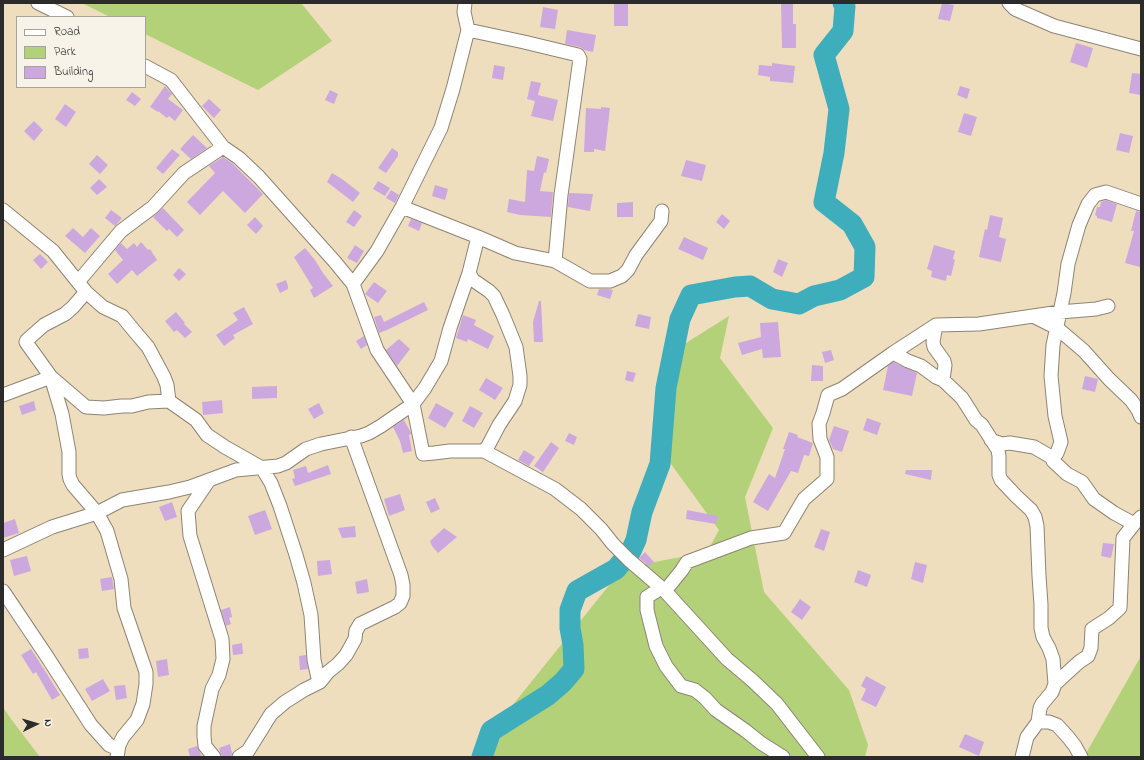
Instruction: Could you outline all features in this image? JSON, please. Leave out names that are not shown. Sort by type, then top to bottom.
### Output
[{"type":"street","points":[[38,3],[65,16]]},
{"type":"street","points":[[353,284],[377,251],[402,207],[441,128],[453,89],[468,30],[464,12],[465,3]]},
{"type":"street","points":[[1010,3],[1015,9],[1054,26],[1141,48]]},
{"type":"street","points":[[468,30],[578,55],[580,59],[561,195],[555,261]]},
{"type":"street","points":[[146,67],[170,80],[224,147],[239,158],[259,177],[353,284],[377,350],[413,404],[423,454],[450,451],[484,451],[555,489],[571,501],[602,530],[625,556],[663,589],[727,659],[777,704],[818,757]]},
{"type":"street","points":[[224,147],[184,173],[154,207],[121,231],[82,287],[73,307],[65,314],[44,326],[26,342],[51,377],[86,407],[104,408],[132,406],[148,402],[169,401],[196,420],[207,434],[225,447],[262,468],[271,483],[280,506],[304,583],[311,615],[314,660],[320,682]]},
{"type":"street","points":[[1053,458],[1057,453],[1061,442],[1055,416],[1051,376],[1053,345],[1068,264],[1079,225],[1088,204],[1095,195],[1106,192],[1141,204]]},
{"type":"street","points":[[402,207],[478,236],[515,253],[555,261],[590,281],[610,281],[622,276],[628,270],[661,221],[662,211]]},
{"type":"street","points":[[3,210],[53,251],[82,287],[102,307],[122,316],[148,347],[167,384],[169,401]]},
{"type":"street","points":[[3,550],[52,527],[97,513],[122,500],[190,487],[236,470],[278,466],[286,463],[306,449],[321,444],[361,436],[381,426],[413,404],[425,388],[441,361],[450,328],[469,273],[478,236]]},
{"type":"street","points":[[469,273],[473,280],[490,291],[494,296],[516,347],[520,376],[520,385],[515,401],[484,451]]},
{"type":"street","points":[[783,757],[716,710],[695,690],[681,686],[666,666],[656,646],[647,610],[647,597],[663,589],[682,570],[687,562],[751,538],[784,532],[804,499],[827,480],[827,457],[820,439],[819,424],[828,394],[842,389],[936,325],[979,324],[1060,312],[1096,309],[1108,306]]},
{"type":"street","points":[[1033,316],[1057,328],[1084,351],[1108,379],[1131,400],[1141,417]]},
{"type":"street","points":[[936,325],[933,342],[934,348],[944,361],[944,380]]},
{"type":"street","points":[[893,353],[921,366],[936,377],[944,380],[962,398],[998,450],[999,475],[1001,480],[1031,510],[1035,517],[1037,526],[1041,628],[1043,637],[1054,659],[1056,684]]},
{"type":"street","points":[[3,395],[51,377]]},
{"type":"street","points":[[51,377],[62,414],[68,452],[70,479],[97,513],[107,531],[122,579],[124,608],[146,672],[143,704],[137,720],[123,737],[117,753]]},
{"type":"street","points":[[239,757],[248,751],[271,714],[285,702],[320,682],[328,672],[338,664],[346,655],[355,639],[356,631],[360,624],[395,607],[400,603],[403,596],[401,575],[351,437]]},
{"type":"street","points":[[992,440],[1002,444],[1010,443],[1034,447],[1053,458],[1054,463],[1067,474],[1082,482],[1094,499],[1114,514],[1137,520],[1123,538],[1120,608],[1109,618],[1092,629],[1088,656],[1079,662],[1056,684],[1040,708],[1038,722],[1026,737],[1022,757]]},
{"type":"street","points":[[209,480],[188,511],[190,536],[222,639],[223,658],[219,675],[212,689],[204,726],[205,746],[214,757]]},
{"type":"street","points":[[3,591],[91,725],[117,753]]},
{"type":"street","points":[[1038,722],[1049,722],[1057,725],[1068,736],[1081,757]]},
{"type":"green space","points":[[82,3],[301,3],[332,41],[258,90],[146,34],[146,16],[108,16]]},
{"type":"green space","points":[[729,316],[720,358],[773,428],[745,497],[764,592],[849,690],[868,745],[865,757],[474,757],[478,748],[623,568],[707,552],[719,530],[652,438],[662,358]]},
{"type":"green space","points":[[1141,656],[1141,757],[1084,757]]},
{"type":"green space","points":[[3,707],[11,719],[40,757],[3,757]]},
{"type":"building","points":[[614,3],[628,3],[628,26],[614,26]]},
{"type":"building","points":[[781,3],[793,3],[793,24],[796,24],[796,48],[782,48]]},
{"type":"building","points":[[942,3],[954,5],[950,21],[938,19]]},
{"type":"building","points":[[543,7],[558,10],[555,29],[540,27]]},
{"type":"building","points":[[567,30],[596,35],[593,52],[584,50],[580,47],[565,44]]},
{"type":"building","points":[[1076,43],[1093,48],[1087,68],[1070,62]]},
{"type":"building","points":[[772,63],[795,66],[793,83],[770,81],[770,77],[758,75],[759,65],[772,66]]},
{"type":"building","points":[[494,65],[505,67],[503,80],[492,78]]},
{"type":"building","points":[[1132,73],[1141,74],[1141,95],[1129,93]]},
{"type":"building","points":[[531,81],[541,83],[538,95],[558,100],[553,121],[531,116],[535,101],[527,99]]},
{"type":"building","points":[[165,86],[172,94],[168,99],[183,110],[175,121],[169,116],[167,118],[150,107]]},
{"type":"building","points":[[960,86],[970,89],[967,99],[957,95]]},
{"type":"building","points":[[330,90],[338,94],[334,104],[325,100]]},
{"type":"building","points":[[132,92],[141,99],[135,106],[126,100]]},
{"type":"building","points":[[209,99],[221,110],[214,118],[202,106]]},
{"type":"building","points":[[65,104],[76,112],[66,127],[55,119]]},
{"type":"building","points":[[601,107],[610,108],[605,151],[594,149],[594,152],[584,152],[586,108],[601,109]]},
{"type":"building","points":[[964,113],[977,117],[971,136],[958,132]]},
{"type":"building","points":[[34,121],[43,130],[34,141],[24,131]]},
{"type":"building","points":[[1120,133],[1133,136],[1129,153],[1116,150]]},
{"type":"building","points":[[193,135],[207,148],[191,159],[180,149]]},
{"type":"building","points":[[392,148],[398,152],[398,156],[386,173],[378,168]]},
{"type":"building","points":[[172,149],[180,155],[163,174],[156,168]]},
{"type":"building","points":[[97,155],[108,165],[100,174],[89,164]]},
{"type":"building","points":[[537,156],[549,159],[546,173],[544,172],[540,191],[553,192],[551,217],[520,215],[507,212],[509,199],[525,202],[527,170],[534,171]]},
{"type":"building","points":[[223,157],[232,163],[263,194],[245,213],[223,191],[200,215],[187,202],[215,173],[209,166]]},
{"type":"building","points":[[686,160],[706,165],[702,181],[681,176]]},
{"type":"building","points":[[332,173],[360,193],[353,202],[327,182]]},
{"type":"building","points":[[99,179],[107,187],[97,195],[90,188]]},
{"type":"building","points":[[378,181],[390,188],[385,196],[373,189]]},
{"type":"building","points":[[435,185],[448,189],[445,200],[432,196]]},
{"type":"building","points":[[391,190],[399,195],[395,203],[386,198]]},
{"type":"building","points":[[569,193],[593,194],[590,211],[568,207]]},
{"type":"building","points":[[1106,200],[1117,204],[1112,222],[1097,218],[1095,215],[1097,207],[1100,207],[1101,202]]},
{"type":"building","points":[[633,202],[633,217],[617,217],[617,203]]},
{"type":"building","points":[[163,208],[184,230],[177,237],[169,229],[167,231],[153,217]]},
{"type":"building","points":[[111,210],[122,218],[115,226],[105,218]]},
{"type":"building","points":[[354,210],[362,216],[354,227],[346,222]]},
{"type":"building","points":[[1136,211],[1141,212],[1140,267],[1125,263],[1134,231],[1131,231]]},
{"type":"building","points":[[722,214],[730,221],[724,229],[716,222]]},
{"type":"building","points":[[990,215],[1003,218],[999,237],[1006,239],[1001,262],[979,257],[985,229],[987,230]]},
{"type":"building","points":[[255,217],[263,226],[256,234],[247,225]]},
{"type":"building","points":[[411,219],[422,223],[419,231],[408,226]]},
{"type":"building","points":[[73,228],[83,237],[91,228],[100,236],[85,253],[65,236]]},
{"type":"building","points":[[684,237],[708,248],[703,260],[678,249]]},
{"type":"building","points":[[141,242],[148,250],[150,249],[157,260],[137,276],[132,270],[117,284],[108,274],[123,260],[115,250],[121,243],[127,249],[134,243],[137,247]]},
{"type":"building","points":[[355,245],[364,251],[357,263],[347,258]]},
{"type":"building","points":[[934,245],[955,251],[953,259],[955,260],[951,276],[947,275],[946,281],[931,277],[932,271],[927,269]]},
{"type":"building","points":[[305,248],[333,286],[314,298],[310,290],[313,288],[294,257]]},
{"type":"building","points":[[40,254],[48,262],[41,269],[33,260]]},
{"type":"building","points":[[778,259],[788,263],[782,277],[773,272]]},
{"type":"building","points":[[179,268],[186,274],[179,281],[173,275]]},
{"type":"building","points":[[286,280],[288,289],[280,293],[276,284]]},
{"type":"building","points":[[374,282],[387,291],[378,303],[365,294]]},
{"type":"building","points":[[599,289],[613,290],[610,299],[597,295]]},
{"type":"building","points":[[539,301],[541,301],[543,342],[534,342],[533,322]]},
{"type":"building","points":[[424,302],[428,310],[379,333],[374,317],[381,315],[384,322]]},
{"type":"building","points":[[244,307],[253,324],[233,335],[235,338],[224,346],[216,335],[238,320],[233,313]]},
{"type":"building","points":[[176,312],[185,323],[184,324],[192,332],[185,338],[177,330],[174,332],[165,321]]},
{"type":"building","points":[[638,314],[651,317],[649,329],[635,326]]},
{"type":"building","points":[[463,315],[476,320],[474,325],[494,336],[488,349],[468,339],[467,342],[456,338]]},
{"type":"building","points":[[778,322],[781,357],[763,358],[762,349],[742,355],[738,343],[761,337],[760,323]]},
{"type":"building","points":[[364,336],[367,345],[361,349],[356,341]]},
{"type":"building","points":[[399,339],[410,349],[397,366],[386,350]]},
{"type":"building","points":[[831,350],[834,360],[825,363],[822,352]]},
{"type":"building","points":[[893,362],[917,373],[912,396],[883,390],[888,366]]},
{"type":"building","points":[[812,365],[823,366],[823,381],[811,381]]},
{"type":"building","points":[[627,371],[636,373],[633,382],[625,380]]},
{"type":"building","points":[[1085,376],[1098,379],[1095,392],[1082,389]]},
{"type":"building","points":[[486,378],[503,388],[495,400],[479,390]]},
{"type":"building","points":[[277,386],[277,398],[252,399],[252,387]]},
{"type":"building","points":[[222,400],[223,413],[203,415],[202,402]]},
{"type":"building","points":[[34,401],[36,410],[22,415],[19,406]]},
{"type":"building","points":[[319,403],[324,413],[314,419],[308,409]]},
{"type":"building","points":[[436,403],[454,413],[445,428],[428,418]]},
{"type":"building","points":[[470,406],[483,413],[474,428],[462,421]]},
{"type":"building","points":[[867,418],[881,423],[877,435],[863,430]]},
{"type":"building","points":[[404,420],[411,433],[409,435],[412,451],[403,453],[400,441],[393,427]]},
{"type":"building","points":[[834,426],[849,431],[842,452],[833,449],[829,440]]},
{"type":"building","points":[[789,432],[798,435],[797,437],[813,443],[809,456],[804,455],[798,473],[791,471],[768,511],[753,502],[769,474],[775,478]]},
{"type":"building","points":[[569,433],[577,437],[574,445],[565,441]]},
{"type":"building","points":[[551,442],[559,448],[543,472],[534,466]]},
{"type":"building","points":[[524,450],[535,457],[529,466],[518,460]]},
{"type":"building","points":[[328,465],[331,474],[295,486],[292,479],[295,478],[293,470],[306,466],[308,473]]},
{"type":"building","points":[[906,470],[932,470],[931,480],[905,474]]},
{"type":"building","points":[[400,494],[405,510],[389,516],[384,499]]},
{"type":"building","points":[[435,498],[440,509],[431,513],[426,502]]},
{"type":"building","points":[[172,502],[177,517],[165,521],[159,507]]},
{"type":"building","points":[[265,510],[272,529],[255,535],[248,516]]},
{"type":"building","points":[[687,510],[718,516],[716,524],[686,519]]},
{"type":"building","points":[[15,519],[19,533],[3,538],[3,523]]},
{"type":"building","points":[[355,526],[356,537],[342,538],[338,528]]},
{"type":"building","points":[[444,528],[457,537],[438,553],[430,541]]},
{"type":"building","points":[[821,529],[830,532],[824,551],[814,547]]},
{"type":"building","points":[[1103,543],[1114,544],[1111,558],[1101,556]]},
{"type":"building","points":[[645,552],[654,562],[649,566],[639,558]]},
{"type":"building","points":[[27,556],[31,571],[14,576],[10,560]]},
{"type":"building","points":[[330,560],[332,574],[318,576],[317,561]]},
{"type":"building","points":[[915,562],[927,565],[923,583],[911,579]]},
{"type":"building","points":[[858,570],[871,575],[867,587],[854,582]]},
{"type":"building","points":[[112,577],[114,589],[102,591],[100,579]]},
{"type":"building","points":[[367,579],[369,592],[357,594],[355,582]]},
{"type":"building","points":[[800,599],[811,607],[802,620],[791,612]]},
{"type":"building","points":[[230,607],[232,617],[229,618],[231,624],[226,626],[221,610]]},
{"type":"building","points":[[242,643],[243,654],[233,655],[232,645]]},
{"type":"building","points":[[88,648],[89,658],[79,659],[78,649]]},
{"type":"building","points":[[31,649],[60,695],[52,700],[36,672],[33,674],[21,655]]},
{"type":"building","points":[[306,655],[308,669],[300,670],[299,656]]},
{"type":"building","points":[[167,659],[169,675],[158,677],[156,661]]},
{"type":"building","points":[[866,676],[886,687],[876,707],[861,700],[866,689],[861,686]]},
{"type":"building","points":[[103,679],[110,691],[92,701],[85,689]]},
{"type":"building","points":[[125,685],[127,698],[116,700],[114,686]]},
{"type":"building","points":[[965,734],[984,742],[979,756],[959,747]]},
{"type":"building","points":[[230,744],[232,753],[231,757],[222,757],[219,748]]},
{"type":"building","points":[[197,746],[202,757],[190,757],[188,749]]},
{"type":"waterway","points":[[482,757],[491,731],[548,695],[563,682],[574,669],[573,645],[570,628],[570,610],[577,591],[616,569],[631,551],[636,540],[642,512],[660,464],[666,388],[680,319],[691,295],[735,287],[750,286],[772,299],[799,304],[814,296],[840,290],[864,277],[865,247],[852,224],[824,202],[834,153],[839,109],[824,55],[843,31],[845,6],[843,3]]}]
